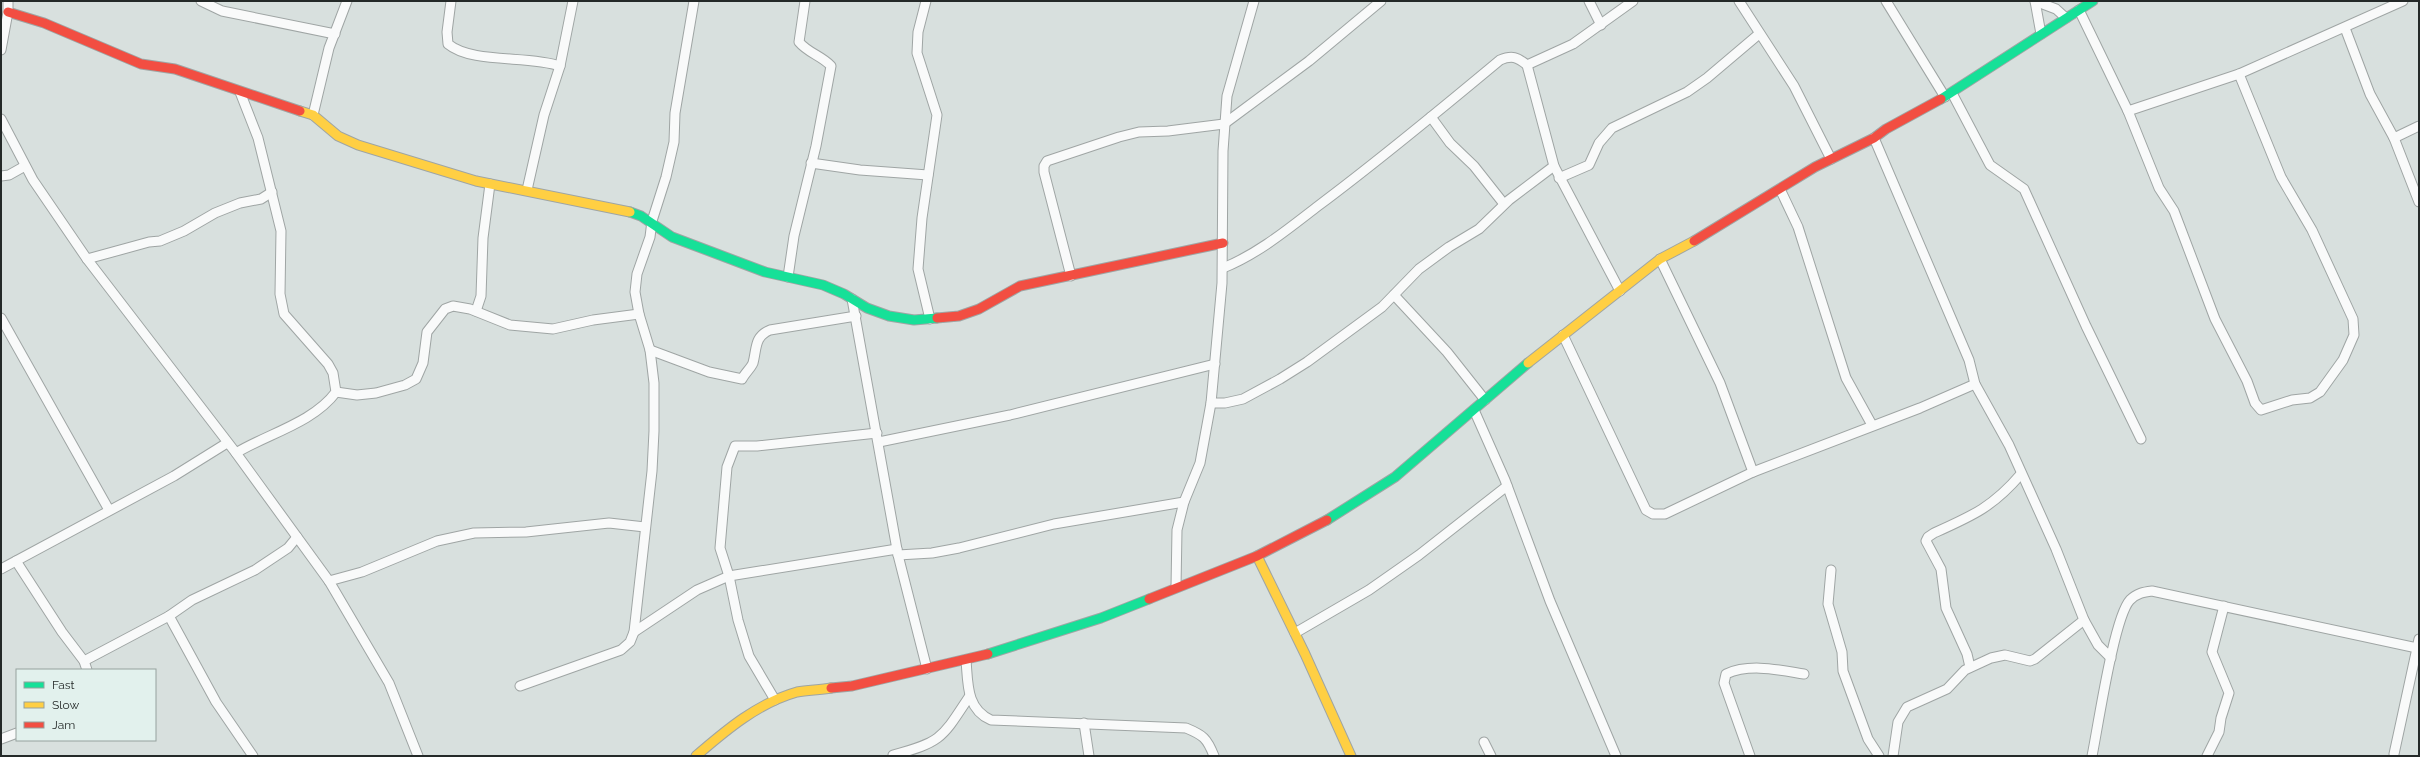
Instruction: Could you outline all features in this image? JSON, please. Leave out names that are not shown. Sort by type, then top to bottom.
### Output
[{"type":"street","points":[[1,50],[8,12],[8,1]]},
{"type":"street","points":[[201,1],[222,11],[335,34]]},
{"type":"street","points":[[313,115],[322,74],[347,1]]},
{"type":"street","points":[[451,1],[446,32],[448,44],[455,50],[474,55],[547,61],[560,66]]},
{"type":"street","points":[[527,190],[544,115],[560,66],[572,1]]},
{"type":"street","points":[[520,686],[621,650],[630,642],[634,632],[652,471],[654,431],[654,383],[650,350],[639,314],[635,292],[637,274],[650,237],[652,221],[666,177],[674,142],[675,113],[694,1]]},
{"type":"street","points":[[788,277],[794,236],[831,66],[827,61],[804,49],[799,42],[805,1]]},
{"type":"street","points":[[926,1],[916,41],[917,53],[937,115],[928,175],[918,269],[930,319]]},
{"type":"street","points":[[1176,587],[1176,530],[1184,502],[1200,463],[1211,403],[1222,268],[1224,124],[1227,96],[1254,1]]},
{"type":"street","points":[[1071,276],[1044,172],[1044,166],[1047,161],[1118,137],[1139,132],[1168,131],[1224,124],[1309,60],[1381,1]]},
{"type":"street","points":[[1590,1],[1601,25]]},
{"type":"street","points":[[1526,65],[1573,44],[1633,1]]},
{"type":"street","points":[[1739,1],[1794,86],[1831,159]]},
{"type":"street","points":[[1886,1],[1948,95],[1990,164],[2024,189],[2086,326],[2141,439]]},
{"type":"street","points":[[2035,1],[2041,34]]},
{"type":"street","points":[[2035,1],[2056,9],[2066,18]]},
{"type":"street","points":[[696,756],[736,722],[775,700],[798,692],[852,686],[966,660],[1009,648],[1101,618],[1257,556],[1343,512],[1370,496],[1563,335],[1660,259],[1698,239],[1831,159],[1874,138],[1886,129],[1948,95],[2093,1]]},
{"type":"street","points":[[2128,111],[2239,74],[2403,1]]},
{"type":"street","points":[[2079,10],[2128,111],[2160,188],[2174,211],[2215,319],[2247,381],[2258,408],[2266,409],[2292,400],[2310,398],[2320,392],[2343,360],[2354,335],[2354,319],[2312,230],[2281,177],[2239,74]]},
{"type":"street","points":[[8,12],[44,23],[141,64],[175,69],[240,92],[313,115],[338,136],[358,145],[490,184],[527,190],[636,213],[652,221],[661,232],[672,237],[765,272],[823,285],[867,308],[889,316],[914,320],[960,316],[979,309],[1020,286],[1223,243]]},
{"type":"street","points":[[2345,28],[2370,94],[2394,138],[2419,202]]},
{"type":"street","points":[[1559,178],[1589,165],[1599,143],[1612,128],[1687,92],[1707,78],[1759,34]]},
{"type":"street","points":[[1222,268],[1245,259],[1275,238],[1367,170],[1500,60],[1509,56],[1518,58],[1526,65],[1554,166],[1620,291]]},
{"type":"street","points":[[236,453],[257,440],[291,427],[331,399],[336,392],[333,373],[328,364],[284,314],[280,294],[281,231],[258,138],[240,92]]},
{"type":"street","points":[[1431,117],[1450,143],[1474,166],[1504,204]]},
{"type":"street","points":[[1,120],[25,166],[87,259],[236,453],[329,580],[389,683],[418,756]]},
{"type":"street","points":[[2394,138],[2419,126]]},
{"type":"street","points":[[1874,138],[1968,360],[1975,384],[2009,445],[2056,549],[2084,620],[2098,645],[2111,658]]},
{"type":"street","points":[[811,163],[860,170],[928,175]]},
{"type":"street","points":[[1,176],[10,175],[25,166]]},
{"type":"street","points":[[1211,403],[1225,403],[1243,399],[1280,379],[1382,307],[1419,269],[1485,224],[1504,204],[1554,166]]},
{"type":"street","points":[[476,311],[481,296],[483,238],[490,184]]},
{"type":"street","points":[[1780,189],[1798,226],[1846,378],[1872,425]]},
{"type":"street","points":[[87,259],[149,242],[160,241],[184,231],[215,213],[240,203],[261,199],[272,192]]},
{"type":"street","points":[[1660,259],[1720,383],[1753,472]]},
{"type":"street","points":[[1394,295],[1447,352],[1485,400]]},
{"type":"street","points":[[852,299],[879,442],[897,552],[927,669]]},
{"type":"street","points":[[336,392],[356,395],[376,393],[405,385],[416,379],[423,363],[427,332],[437,317],[445,309],[453,306],[476,311],[510,324],[553,329],[593,320],[639,314]]},
{"type":"street","points":[[650,350],[709,372],[742,379],[752,364],[756,343],[762,334],[770,330],[856,316]]},
{"type":"street","points":[[1,318],[109,510]]},
{"type":"street","points":[[1563,335],[1646,510],[1653,514],[1664,514],[1753,472],[1872,425],[1920,408],[1975,384]]},
{"type":"street","points":[[879,442],[1010,415],[1215,364]]},
{"type":"street","points":[[1474,410],[1507,486],[1550,601],[1616,756]]},
{"type":"street","points":[[775,700],[749,656],[738,620],[729,576],[720,548],[727,467],[735,446],[757,446],[877,433]]},
{"type":"street","points":[[1,569],[174,476],[227,442]]},
{"type":"street","points":[[1970,667],[1967,654],[1946,608],[1941,569],[1926,541],[1928,537],[1934,533],[1989,506],[2004,494],[2021,474]]},
{"type":"street","points":[[1295,633],[1369,590],[1407,564],[1507,486]]},
{"type":"street","points":[[634,632],[697,590],[729,576],[897,552],[932,553],[959,548],[1054,524],[1184,502]]},
{"type":"street","points":[[329,580],[362,572],[437,541],[474,533],[534,532],[609,523],[646,527]]},
{"type":"street","points":[[84,661],[169,616],[192,600],[274,558],[288,548],[297,537]]},
{"type":"street","points":[[1257,556],[1295,633],[1351,756]]},
{"type":"street","points":[[16,561],[62,632],[84,661],[87,669]]},
{"type":"street","points":[[1830,570],[1828,604],[1842,652],[1843,671],[1868,739],[1879,756]]},
{"type":"street","points":[[2092,756],[2111,658],[2124,610],[2130,600],[2139,593],[2152,591],[2418,643],[2394,754]]},
{"type":"street","points":[[2206,756],[2219,732],[2221,718],[2229,693],[2212,652],[2224,606]]},
{"type":"street","points":[[635,613],[648,622]]},
{"type":"street","points":[[169,616],[216,702],[253,756]]},
{"type":"street","points":[[1893,756],[1898,722],[1907,707],[1948,689],[1970,667],[2005,655],[2030,661],[2084,620]]},
{"type":"street","points":[[966,660],[969,696],[982,716],[991,720],[1186,728],[1199,734],[1208,741],[1214,756]]},
{"type":"street","points":[[1750,756],[1724,683],[1726,674],[1771,668],[1804,674]]},
{"type":"street","points":[[893,755],[924,747],[938,739],[969,696]]},
{"type":"street","points":[[1084,723],[1089,756]]},
{"type":"street","points":[[1,739],[16,733]]},
{"type":"street","points":[[1484,742],[1491,756]]},
{"type":"traffic: fast","points":[[1941,99],[2093,1]]},
{"type":"traffic: fast","points":[[630,212],[641,216],[672,237],[765,272],[823,285],[844,294],[867,308],[889,316],[914,320],[937,318]]},
{"type":"traffic: fast","points":[[1327,520],[1395,477],[1528,363]]},
{"type":"traffic: fast","points":[[988,654],[1101,618],[1149,599]]},
{"type":"traffic: slow","points":[[300,111],[313,115],[338,136],[358,145],[476,181],[630,212]]},
{"type":"traffic: slow","points":[[1528,363],[1660,259],[1694,241]]},
{"type":"traffic: slow","points":[[1257,556],[1305,654],[1351,756]]},
{"type":"traffic: slow","points":[[696,756],[743,718],[769,703],[797,692],[831,688]]},
{"type":"traffic: jam","points":[[8,12],[44,23],[141,64],[175,69],[300,111]]},
{"type":"traffic: jam","points":[[1694,241],[1815,167],[1874,138],[1886,129],[1941,99]]},
{"type":"traffic: jam","points":[[937,318],[959,316],[979,309],[1020,286],[1223,243]]},
{"type":"traffic: jam","points":[[1149,599],[1257,556],[1327,520]]},
{"type":"traffic: jam","points":[[831,688],[852,686],[988,654]]}]
